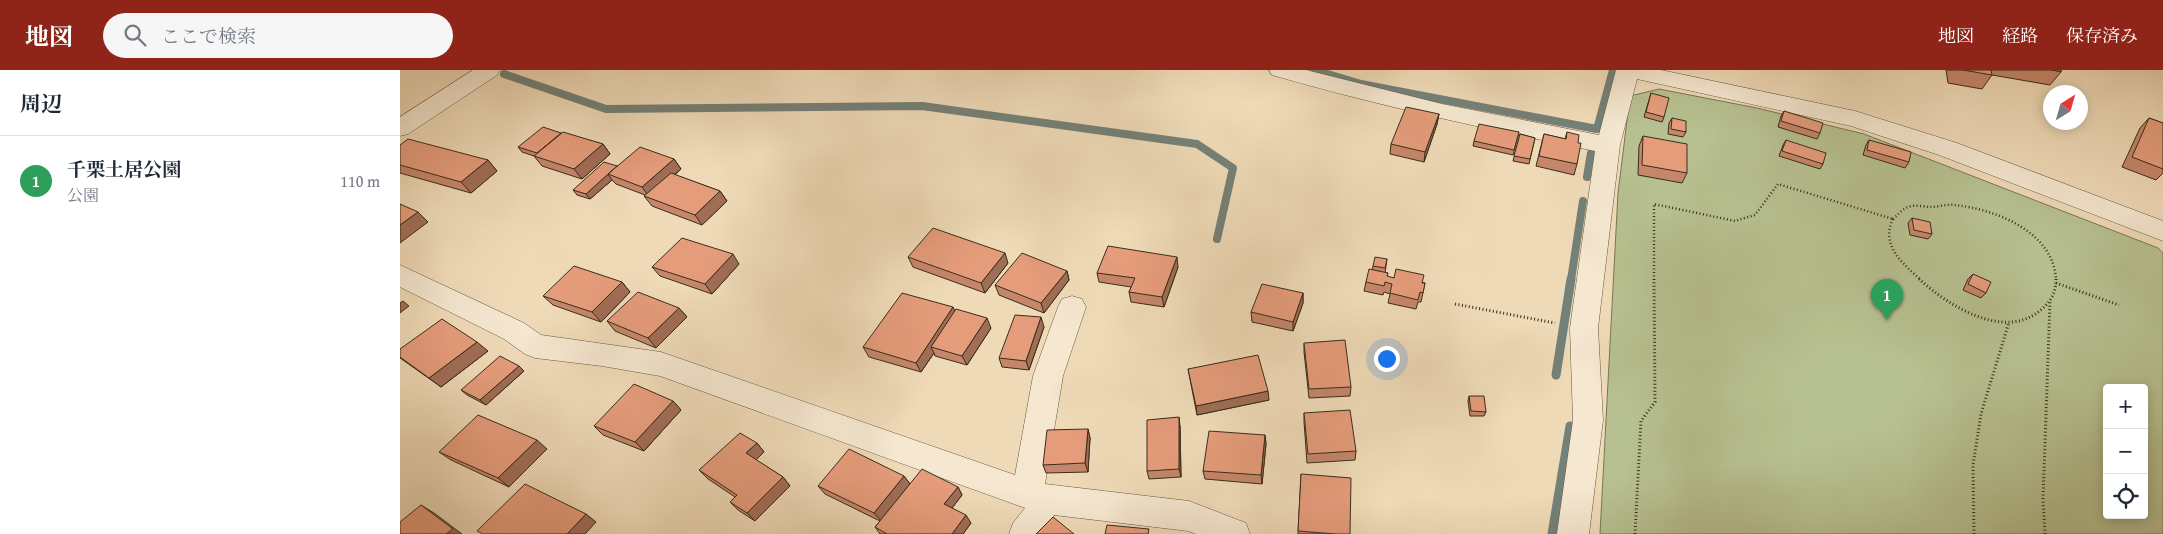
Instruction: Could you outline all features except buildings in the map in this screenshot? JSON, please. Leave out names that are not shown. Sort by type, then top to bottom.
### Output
[{"type":"street","points":[[400,128],[488,70]]},
{"type":"street","points":[[1280,70],[1347,90],[1412,106],[1608,146]]},
{"type":"street","points":[[1573,534],[1588,420],[1584,328],[1608,146],[1628,70],[1855,119],[1948,149],[2163,231]]},
{"type":"street","points":[[400,275],[514,331],[535,346],[602,354],[661,364],[1036,496],[1189,516],[1234,534]]},
{"type":"street","points":[[1025,534],[1034,523],[1048,376],[1072,307]]},
{"type":"path","points":[[1635,534],[1641,421],[1656,402],[1654,204],[1735,221],[1755,215],[1778,184],[1893,219]]},
{"type":"path","points":[[1951,205],[1982,211],[2008,220],[2035,237],[2050,254],[2057,278],[2054,297],[2039,312],[2021,322],[1996,322],[1965,311],[1919,281],[1891,246],[1888,233],[1893,219],[1908,208],[1951,205]]},
{"type":"path","points":[[2056,283],[2118,305]]},
{"type":"path","points":[[2044,534],[2043,500],[2050,301]]},
{"type":"path","points":[[1455,304],[1553,323]]},
{"type":"path","points":[[1974,534],[1974,465],[1981,414],[2009,322]]},
{"type":"green space","points":[[1659,89],[1757,108],[1864,134],[2158,248],[2163,253],[2163,534],[1600,534],[1618,193],[1630,96]]},
{"type":"waterway","points":[[1314,70],[1361,84],[1597,129],[1613,70]]},
{"type":"waterway","points":[[504,74],[606,109],[922,106],[1197,144],[1233,168],[1217,239]]},
{"type":"waterway","points":[[1587,177],[1591,153]]},
{"type":"waterway","points":[[1571,280],[1583,201]]},
{"type":"waterway","points":[[1556,375],[1571,279]]},
{"type":"waterway","points":[[1552,534],[1570,426]]},
{"type":"place","name":"千栗土居公園","points":[[1887,320]]}]
